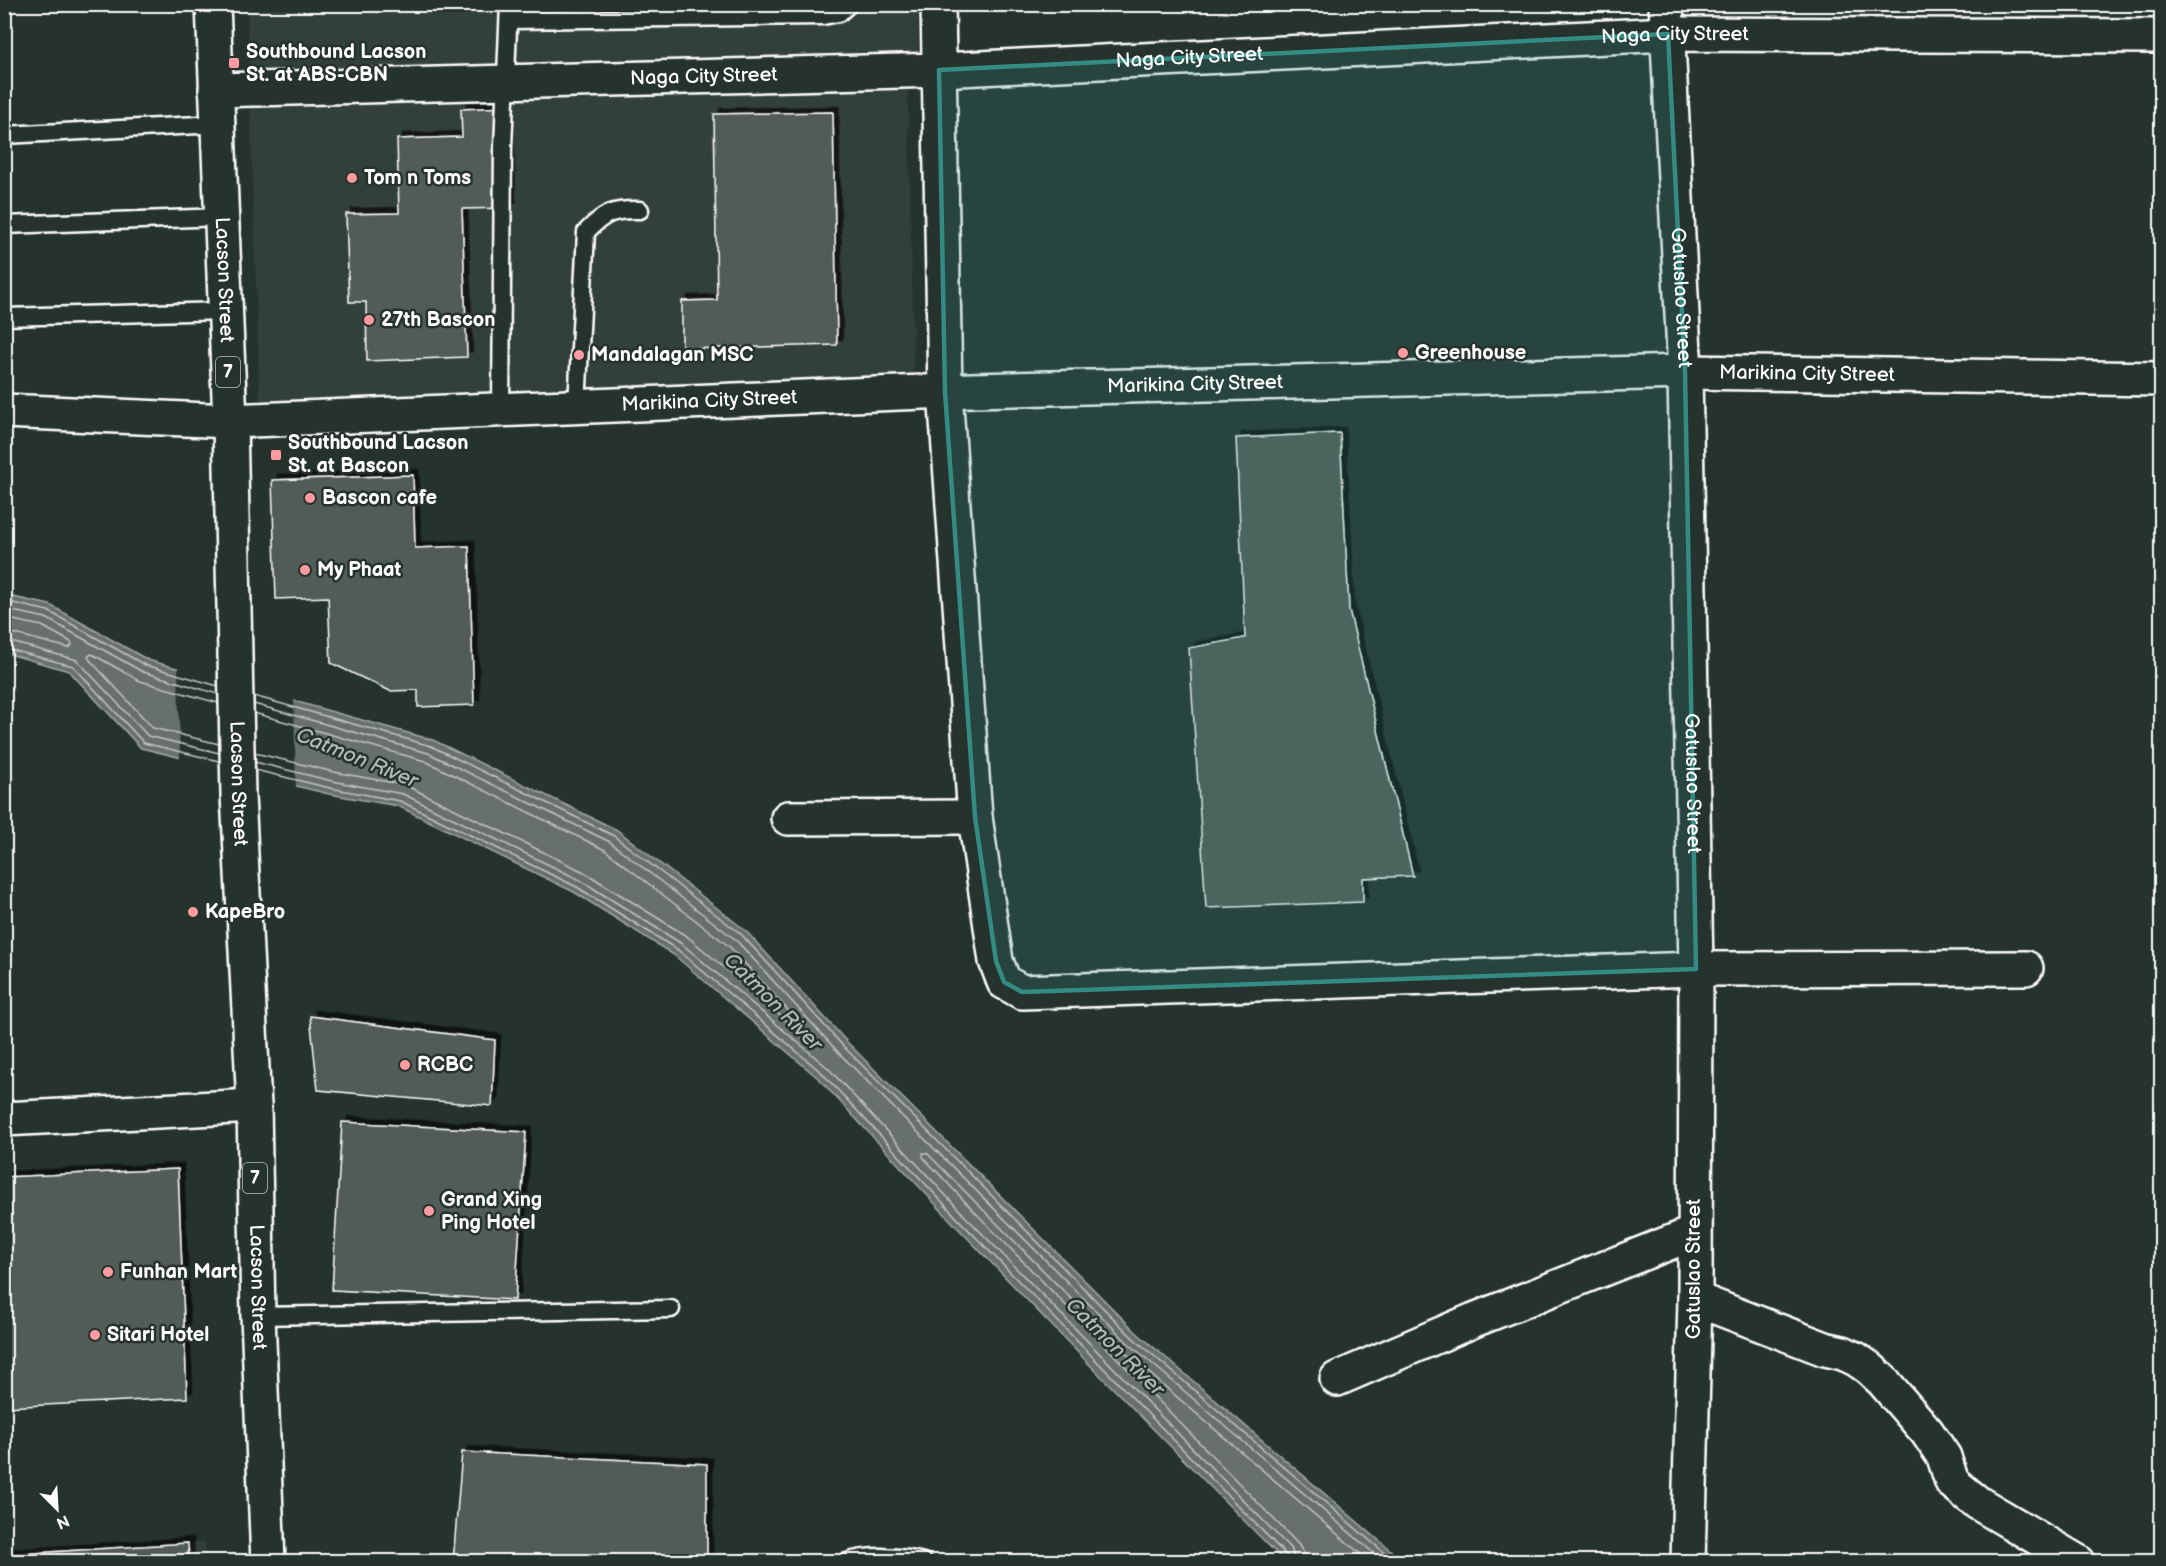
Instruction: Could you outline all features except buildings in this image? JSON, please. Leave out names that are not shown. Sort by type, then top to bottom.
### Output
[{"type":"street","name":"Lacson Street","points":[[213,4],[230,421],[238,795],[254,1106],[258,1316],[268,1562]]},
{"type":"street","points":[[938,4],[945,392],[975,817],[996,961],[1004,982],[1022,992],[1696,969],[2026,968]]},
{"type":"street","name":"Naga City Street","points":[[216,90],[939,70],[1667,19],[2162,36]]},
{"type":"street","name":"Gatuslao Street","points":[[1667,19],[1685,372],[1696,969],[1695,1299],[1688,1562]]},
{"type":"street","name":"Marikina City Street","points":[[4,411],[230,421],[577,405],[945,392],[1685,372],[2162,379]]},
{"type":"street","points":[[788,818],[975,817]]},
{"type":"street","points":[[4,1119],[254,1106]]},
{"type":"street","points":[[1336,1379],[1474,1320],[1694,1233]]},
{"type":"street","points":[[1695,1299],[1825,1349],[1843,1353],[1869,1368],[1927,1432],[1944,1457],[1952,1482],[1977,1503],[2078,1562]]},
{"type":"lane","points":[[501,410],[503,147],[509,12],[823,16],[839,13],[849,4]]},
{"type":"lane","points":[[4,135],[218,124]]},
{"type":"lane","points":[[577,405],[586,231],[602,216],[621,209],[640,210]]},
{"type":"lane","points":[[4,225],[222,217]]},
{"type":"lane","points":[[4,317],[225,311]]},
{"type":"lane","points":[[258,1316],[671,1309]]},
{"type":"lane","points":[[847,1562],[857,1558],[913,1558],[923,1562]]},
{"type":"highlighted area","points":[[1668,34],[1685,372],[1696,969],[1022,992],[1004,982],[996,961],[975,817],[945,392],[939,70]]},
{"type":"shaded area","points":[[247,5],[918,5],[918,58],[907,59],[914,374],[260,412]]},
{"type":"shaded area","points":[[205,1542],[205,1561],[5,1561],[4,1550]]},
{"type":"water","name":"Catmon River","points":[[4,595],[50,605],[148,660],[433,740],[617,830],[745,930],[848,1043],[1136,1332],[1403,1561],[1284,1561],[1086,1361],[818,1078],[674,955],[574,892],[398,806],[329,794],[141,748],[69,671],[5,653]]},
{"type":"pier","points":[[178,665],[294,698],[296,789],[180,761]]},
{"type":"place","name":"Southbound Lacson St. at ABS-CBN","points":[[234,63]]},
{"type":"place","name":"Tom n Toms","points":[[352,178]]},
{"type":"place","name":"27th Bascon","points":[[369,320]]},
{"type":"place","name":"Greenhouse","points":[[1403,353]]},
{"type":"place","name":"Mandalagan MSC","points":[[579,355]]},
{"type":"place","name":"Southbound Lacson St. at Bascon","points":[[276,455]]},
{"type":"place","name":"Bascon cafe","points":[[310,498]]},
{"type":"place","name":"My Phaat","points":[[305,570]]},
{"type":"place","name":"KapeBro","points":[[193,912]]},
{"type":"place","name":"RCBC","points":[[405,1065]]},
{"type":"place","name":"Grand Xing Ping Hotel","points":[[429,1211]]},
{"type":"place","name":"Funhan Mart","points":[[108,1272]]},
{"type":"place","name":"Sitari Hotel","points":[[95,1335]]}]
